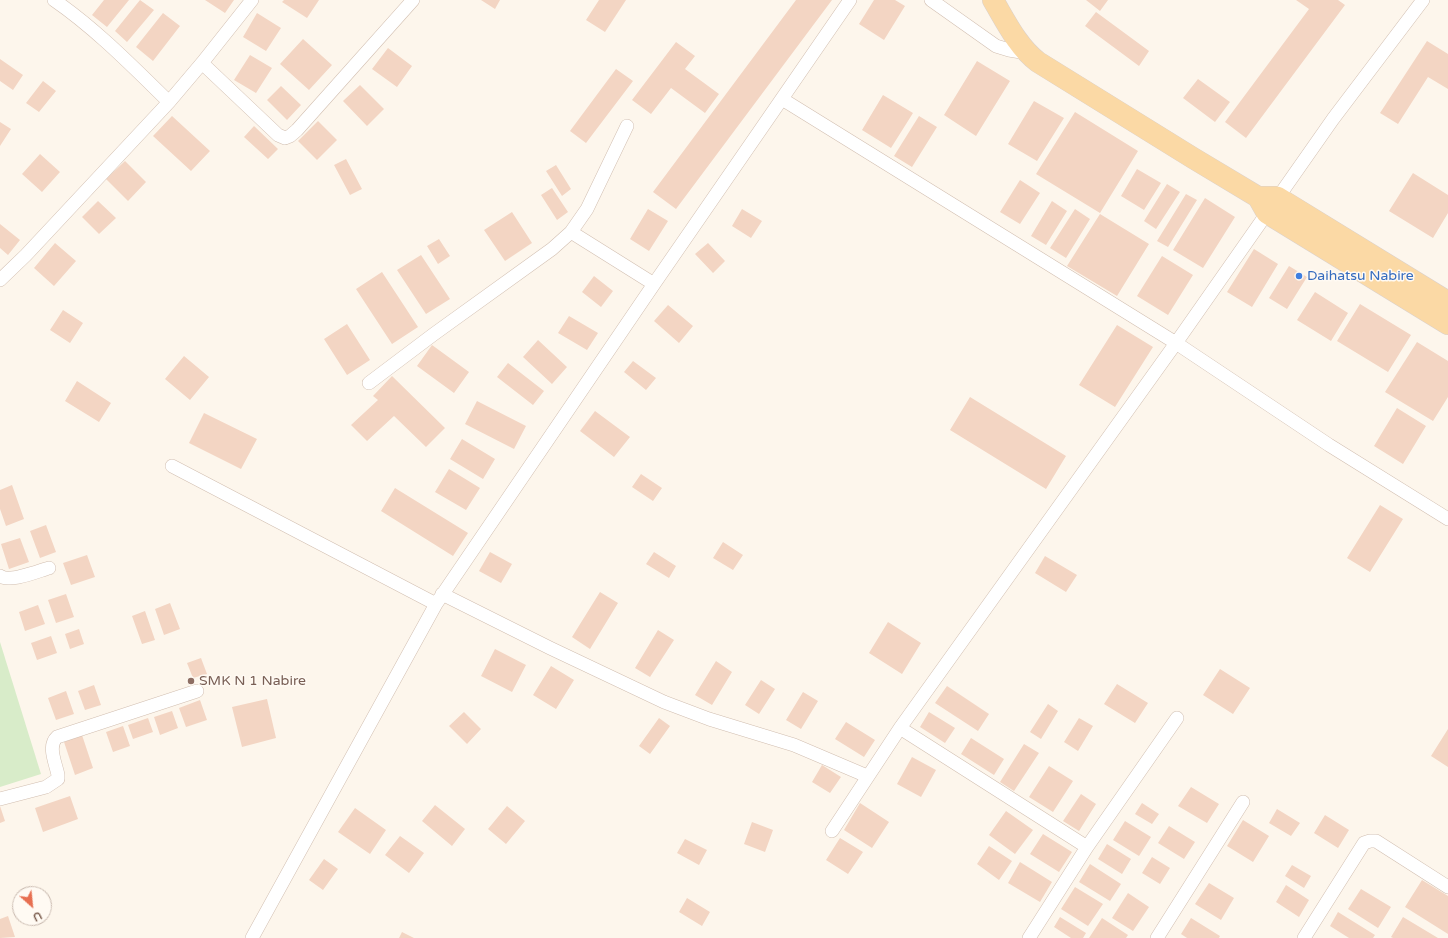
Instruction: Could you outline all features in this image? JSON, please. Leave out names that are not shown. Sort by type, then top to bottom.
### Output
[{"type":"main road","points":[[993,0],[1018,41],[1027,53],[1038,62],[1267,202],[1448,302]]},
{"type":"main road","points":[[1267,202],[1448,324]]},
{"type":"street","points":[[54,0],[102,37],[169,102]]},
{"type":"street","points":[[0,280],[36,245],[169,102],[252,0]]},
{"type":"street","points":[[202,63],[278,135],[285,138],[297,130],[413,0]]},
{"type":"street","points":[[252,938],[439,599],[850,0]]},
{"type":"street","points":[[931,0],[996,46],[1027,53]]},
{"type":"street","points":[[832,831],[900,728],[1176,343],[1267,202],[1333,119],[1423,0]]},
{"type":"street","points":[[782,99],[1176,343],[1329,444],[1448,519]]},
{"type":"street","points":[[369,383],[552,249],[571,232],[587,209],[627,126]]},
{"type":"street","points":[[571,232],[654,284]]},
{"type":"street","points":[[172,466],[439,599],[550,648],[664,702],[709,719],[794,745],[867,776]]},
{"type":"street","points":[[0,576],[4,578],[12,578],[49,568]]},
{"type":"street","points":[[0,799],[46,787],[58,779],[52,750],[53,743],[57,737],[197,691]]},
{"type":"street","points":[[1029,938],[1087,847],[1177,718]]},
{"type":"street","points":[[900,728],[1087,847]]},
{"type":"street","points":[[1157,938],[1243,802]]},
{"type":"street","points":[[1304,938],[1364,843],[1368,841],[1376,841],[1448,886]]},
{"type":"green space","points":[[0,642],[41,774],[0,787]]},
{"type":"building","points":[[104,0],[129,0],[107,27],[92,15]]},
{"type":"building","points":[[140,0],[154,10],[127,42],[115,31]]},
{"type":"building","points":[[205,0],[234,0],[225,13]]},
{"type":"building","points":[[284,0],[319,0],[307,18],[282,2]]},
{"type":"building","points":[[481,0],[500,0],[495,9]]},
{"type":"building","points":[[599,0],[626,0],[605,32],[586,20]]},
{"type":"building","points":[[796,0],[832,0],[676,209],[653,192]]},
{"type":"building","points":[[874,0],[895,0],[905,6],[884,40],[859,24]]},
{"type":"building","points":[[1086,0],[1108,0],[1100,11]]},
{"type":"building","points":[[1296,0],[1338,0],[1345,5],[1246,138],[1225,122],[1309,9]]},
{"type":"building","points":[[1096,12],[1149,51],[1139,66],[1085,26]]},
{"type":"building","points":[[163,13],[180,26],[153,61],[136,47]]},
{"type":"building","points":[[257,13],[281,28],[266,51],[243,37]]},
{"type":"building","points":[[303,39],[332,65],[309,90],[280,64]]},
{"type":"building","points":[[1427,41],[1448,54],[1448,89],[1428,77],[1398,124],[1380,113]]},
{"type":"building","points":[[676,42],[695,56],[685,69],[719,94],[705,113],[671,88],[651,114],[632,100]]},
{"type":"building","points":[[388,48],[412,66],[397,87],[372,69]]},
{"type":"building","points":[[250,55],[272,68],[256,93],[234,80]]},
{"type":"building","points":[[0,59],[23,75],[13,90],[0,81]]},
{"type":"building","points":[[977,61],[1010,81],[976,136],[944,115]]},
{"type":"building","points":[[616,69],[633,81],[586,143],[570,131]]},
{"type":"building","points":[[1198,79],[1230,102],[1215,122],[1183,98]]},
{"type":"building","points":[[43,81],[56,91],[39,112],[26,103]]},
{"type":"building","points":[[360,85],[384,109],[367,126],[343,101]]},
{"type":"building","points":[[281,86],[301,105],[287,120],[267,100]]},
{"type":"building","points":[[883,95],[913,113],[891,148],[862,130]]},
{"type":"building","points":[[1034,101],[1064,118],[1037,161],[1008,144]]},
{"type":"building","points":[[1075,112],[1138,151],[1100,213],[1036,174]]},
{"type":"building","points":[[172,116],[210,151],[191,171],[153,136]]},
{"type":"building","points":[[919,116],[937,127],[912,167],[894,156]]},
{"type":"building","points":[[318,121],[337,140],[317,160],[298,141]]},
{"type":"building","points":[[0,122],[11,129],[0,146]]},
{"type":"building","points":[[254,126],[278,149],[268,159],[244,137]]},
{"type":"building","points":[[40,154],[60,172],[42,192],[22,174]]},
{"type":"building","points":[[346,159],[362,189],[350,195],[334,165]]},
{"type":"building","points":[[125,161],[146,182],[128,201],[106,179]]},
{"type":"building","points":[[556,165],[571,189],[562,196],[546,171]]},
{"type":"building","points":[[1137,169],[1161,183],[1144,210],[1121,196]]},
{"type":"building","points":[[1413,173],[1448,195],[1448,213],[1433,238],[1389,211]]},
{"type":"building","points":[[1020,180],[1040,193],[1020,224],[1000,212]]},
{"type":"building","points":[[1167,184],[1180,192],[1156,229],[1144,221]]},
{"type":"building","points":[[552,188],[568,212],[557,220],[541,195]]},
{"type":"building","points":[[1186,194],[1197,200],[1168,247],[1157,241]]},
{"type":"building","points":[[1205,198],[1235,217],[1203,268],[1173,250]]},
{"type":"building","points":[[98,201],[116,218],[99,234],[82,217]]},
{"type":"building","points":[[1052,201],[1067,211],[1046,245],[1031,236]]},
{"type":"building","points":[[648,209],[668,221],[649,251],[630,239]]},
{"type":"building","points":[[742,209],[762,221],[751,238],[732,226]]},
{"type":"building","points":[[1075,209],[1090,219],[1066,258],[1050,248]]},
{"type":"building","points":[[512,212],[532,243],[505,261],[484,230]]},
{"type":"building","points":[[1100,214],[1149,244],[1117,296],[1067,266]]},
{"type":"building","points":[[0,224],[20,240],[8,255],[0,248]]},
{"type":"building","points":[[439,239],[450,256],[438,264],[427,246]]},
{"type":"building","points":[[55,243],[76,261],[54,286],[34,268]]},
{"type":"building","points":[[708,243],[725,261],[713,273],[695,254]]},
{"type":"building","points":[[1254,249],[1278,264],[1252,307],[1227,292]]},
{"type":"building","points":[[421,255],[450,299],[426,314],[397,270]]},
{"type":"building","points":[[1162,256],[1193,275],[1168,315],[1137,296]]},
{"type":"building","points":[[1289,266],[1307,277],[1287,309],[1269,298]]},
{"type":"building","points":[[382,272],[418,327],[392,344],[356,289]]},
{"type":"building","points":[[594,276],[613,291],[601,307],[582,292]]},
{"type":"building","points":[[1315,292],[1348,313],[1331,341],[1297,320]]},
{"type":"building","points":[[1360,304],[1411,335],[1388,372],[1337,341]]},
{"type":"building","points":[[668,305],[693,326],[679,343],[654,321]]},
{"type":"building","points":[[63,310],[83,323],[70,343],[50,330]]},
{"type":"building","points":[[569,316],[598,333],[587,350],[558,333]]},
{"type":"building","points":[[347,324],[370,360],[347,375],[324,339]]},
{"type":"building","points":[[1117,325],[1153,347],[1115,407],[1079,385]]},
{"type":"building","points":[[538,340],[567,367],[552,384],[523,357]]},
{"type":"building","points":[[1417,342],[1448,361],[1448,397],[1433,421],[1385,392]]},
{"type":"building","points":[[432,345],[469,372],[454,393],[417,366]]},
{"type":"building","points":[[184,356],[209,377],[190,400],[165,379]]},
{"type":"building","points":[[633,361],[656,378],[646,390],[624,372]]},
{"type":"building","points":[[508,363],[544,391],[533,405],[497,377]]},
{"type":"building","points":[[392,376],[445,428],[426,447],[394,416],[367,441],[351,425],[378,400],[373,396]]},
{"type":"building","points":[[77,381],[111,403],[99,422],[65,401]]},
{"type":"building","points":[[970,397],[1066,456],[1046,489],[950,430]]},
{"type":"building","points":[[477,401],[526,426],[514,449],[465,424]]},
{"type":"building","points":[[1397,408],[1426,426],[1403,464],[1374,446]]},
{"type":"building","points":[[595,411],[630,437],[614,457],[580,431]]},
{"type":"building","points":[[204,413],[257,439],[241,469],[189,443]]},
{"type":"building","points":[[462,439],[495,459],[483,479],[450,459]]},
{"type":"building","points":[[449,469],[480,488],[466,510],[435,492]]},
{"type":"building","points":[[641,474],[662,488],[653,501],[632,487]]},
{"type":"building","points":[[12,485],[24,519],[6,526],[0,509],[0,490]]},
{"type":"building","points":[[395,488],[468,533],[453,556],[381,511]]},
{"type":"building","points":[[1380,505],[1403,519],[1370,572],[1347,558]]},
{"type":"building","points":[[46,525],[56,552],[40,558],[30,531]]},
{"type":"building","points":[[20,538],[29,562],[9,569],[1,544]]},
{"type":"building","points":[[723,542],[743,555],[733,570],[713,558]]},
{"type":"building","points":[[490,552],[512,564],[501,583],[479,571]]},
{"type":"building","points":[[654,552],[676,566],[669,578],[646,564]]},
{"type":"building","points":[[87,555],[95,577],[71,585],[63,563]]},
{"type":"building","points":[[1045,556],[1077,575],[1066,592],[1035,573]]},
{"type":"building","points":[[600,592],[618,603],[590,649],[572,637]]},
{"type":"building","points":[[66,594],[74,617],[56,623],[48,600]]},
{"type":"building","points":[[170,603],[180,629],[164,635],[155,609]]},
{"type":"building","points":[[38,605],[45,624],[25,631],[19,612]]},
{"type":"building","points":[[145,611],[155,640],[142,644],[132,616]]},
{"type":"building","points":[[888,622],[921,643],[902,674],[869,653]]},
{"type":"building","points":[[79,629],[84,644],[70,649],[65,634]]},
{"type":"building","points":[[658,630],[674,640],[650,677],[635,668]]},
{"type":"building","points":[[51,636],[57,653],[37,660],[31,643]]},
{"type":"building","points":[[495,649],[526,665],[512,692],[481,676]]},
{"type":"building","points":[[201,658],[207,674],[193,678],[187,663]]},
{"type":"building","points":[[716,661],[732,672],[712,705],[695,695]]},
{"type":"building","points":[[551,666],[574,680],[556,709],[533,695]]},
{"type":"building","points":[[1220,669],[1250,688],[1233,714],[1203,695]]},
{"type":"building","points":[[761,680],[775,689],[759,714],[745,705]]},
{"type":"building","points":[[1117,684],[1148,703],[1135,723],[1104,704]]},
{"type":"building","points":[[94,685],[101,705],[85,710],[78,691]]},
{"type":"building","points":[[947,686],[989,714],[978,731],[935,703]]},
{"type":"building","points":[[66,691],[74,714],[56,720],[48,698]]},
{"type":"building","points":[[803,692],[818,701],[801,729],[786,720]]},
{"type":"building","points":[[267,699],[276,738],[242,747],[232,707]]},
{"type":"building","points":[[200,700],[207,720],[186,727],[179,708]]},
{"type":"building","points":[[1048,704],[1058,711],[1041,739],[1030,732]]},
{"type":"building","points":[[172,711],[178,728],[160,735],[154,717]]},
{"type":"building","points":[[464,712],[481,729],[467,744],[449,726]]},
{"type":"building","points":[[929,712],[955,728],[945,743],[920,727]]},
{"type":"building","points":[[148,718],[153,732],[133,739],[128,725]]},
{"type":"building","points":[[659,718],[670,726],[650,754],[639,746]]},
{"type":"building","points":[[1079,718],[1093,726],[1078,751],[1064,742]]},
{"type":"building","points":[[846,722],[875,740],[864,757],[835,739]]},
{"type":"building","points":[[123,726],[130,746],[113,752],[106,732]]},
{"type":"building","points":[[1448,729],[1448,767],[1431,756]]},
{"type":"building","points":[[82,735],[93,768],[75,775],[64,742]]},
{"type":"building","points":[[971,738],[1004,759],[994,775],[961,754]]},
{"type":"building","points":[[1024,744],[1039,753],[1014,791],[1000,782]]},
{"type":"building","points":[[912,757],[936,770],[921,797],[897,784]]},
{"type":"building","points":[[822,765],[841,777],[830,793],[812,782]]},
{"type":"building","points":[[1049,766],[1073,781],[1053,812],[1029,797]]},
{"type":"building","points":[[1191,787],[1219,804],[1207,823],[1178,806]]},
{"type":"building","points":[[1081,794],[1096,804],[1079,831],[1063,821]]},
{"type":"building","points":[[70,796],[78,819],[43,832],[35,808]]},
{"type":"building","points":[[860,803],[889,822],[872,848],[844,830]]},
{"type":"building","points":[[1142,803],[1159,814],[1152,824],[1135,814]]},
{"type":"building","points":[[435,805],[465,829],[452,846],[422,821]]},
{"type":"building","points":[[0,806],[5,821],[0,823]]},
{"type":"building","points":[[507,806],[525,821],[506,844],[488,829]]},
{"type":"building","points":[[355,808],[386,830],[370,854],[338,832]]},
{"type":"building","points":[[1277,809],[1300,823],[1291,836],[1269,823]]},
{"type":"building","points":[[1006,811],[1033,830],[1015,854],[989,835]]},
{"type":"building","points":[[1325,815],[1349,830],[1338,848],[1314,833]]},
{"type":"building","points":[[1243,820],[1269,836],[1253,862],[1227,846]]},
{"type":"building","points":[[1125,821],[1151,837],[1139,856],[1113,840]]},
{"type":"building","points":[[752,822],[773,830],[765,852],[744,844]]},
{"type":"building","points":[[1169,826],[1195,842],[1184,859],[1158,843]]},
{"type":"building","points":[[1043,834],[1072,852],[1059,872],[1030,854]]},
{"type":"building","points":[[400,836],[424,853],[409,873],[385,855]]},
{"type":"building","points":[[840,838],[863,852],[848,874],[826,860]]},
{"type":"building","points":[[685,839],[707,850],[699,865],[677,853]]},
{"type":"building","points":[[1107,844],[1131,859],[1122,874],[1098,859]]},
{"type":"building","points":[[989,846],[1012,861],[999,880],[977,864]]},
{"type":"building","points":[[1152,857],[1170,868],[1160,884],[1142,873]]},
{"type":"building","points":[[324,859],[338,869],[323,890],[309,880]]},
{"type":"building","points":[[1020,862],[1052,882],[1040,902],[1008,883]]},
{"type":"building","points":[[1090,864],[1121,884],[1110,901],[1079,882]]},
{"type":"building","points":[[1292,865],[1311,876],[1304,888],[1285,876]]},
{"type":"building","points":[[1422,880],[1448,896],[1448,934],[1405,907]]},
{"type":"building","points":[[1209,883],[1234,898],[1221,920],[1195,904]]},
{"type":"building","points":[[1286,885],[1309,900],[1299,917],[1276,902]]},
{"type":"building","points":[[1075,887],[1103,904],[1088,926],[1061,909]]},
{"type":"building","points":[[1361,889],[1391,907],[1378,928],[1348,909]]},
{"type":"building","points":[[1128,893],[1149,907],[1133,931],[1112,918]]},
{"type":"building","points":[[687,898],[710,912],[702,926],[679,912]]},
{"type":"building","points":[[1338,912],[1375,935],[1373,938],[1349,938],[1330,926]]},
{"type":"building","points":[[8,916],[15,937],[0,938],[0,919]]},
{"type":"building","points":[[1060,917],[1086,933],[1083,938],[1071,938],[1054,927]]},
{"type":"building","points":[[1403,917],[1438,938],[1391,937]]},
{"type":"building","points":[[1102,918],[1128,935],[1126,938],[1089,938]]},
{"type":"building","points":[[1191,918],[1220,936],[1219,938],[1187,938],[1181,934]]},
{"type":"building","points":[[402,932],[414,938],[399,938]]},
{"type":"place","name":"Daihatsu Nabire","points":[[1299,276]]},
{"type":"place","name":"SMK N 1 Nabire","points":[[191,681]]}]
